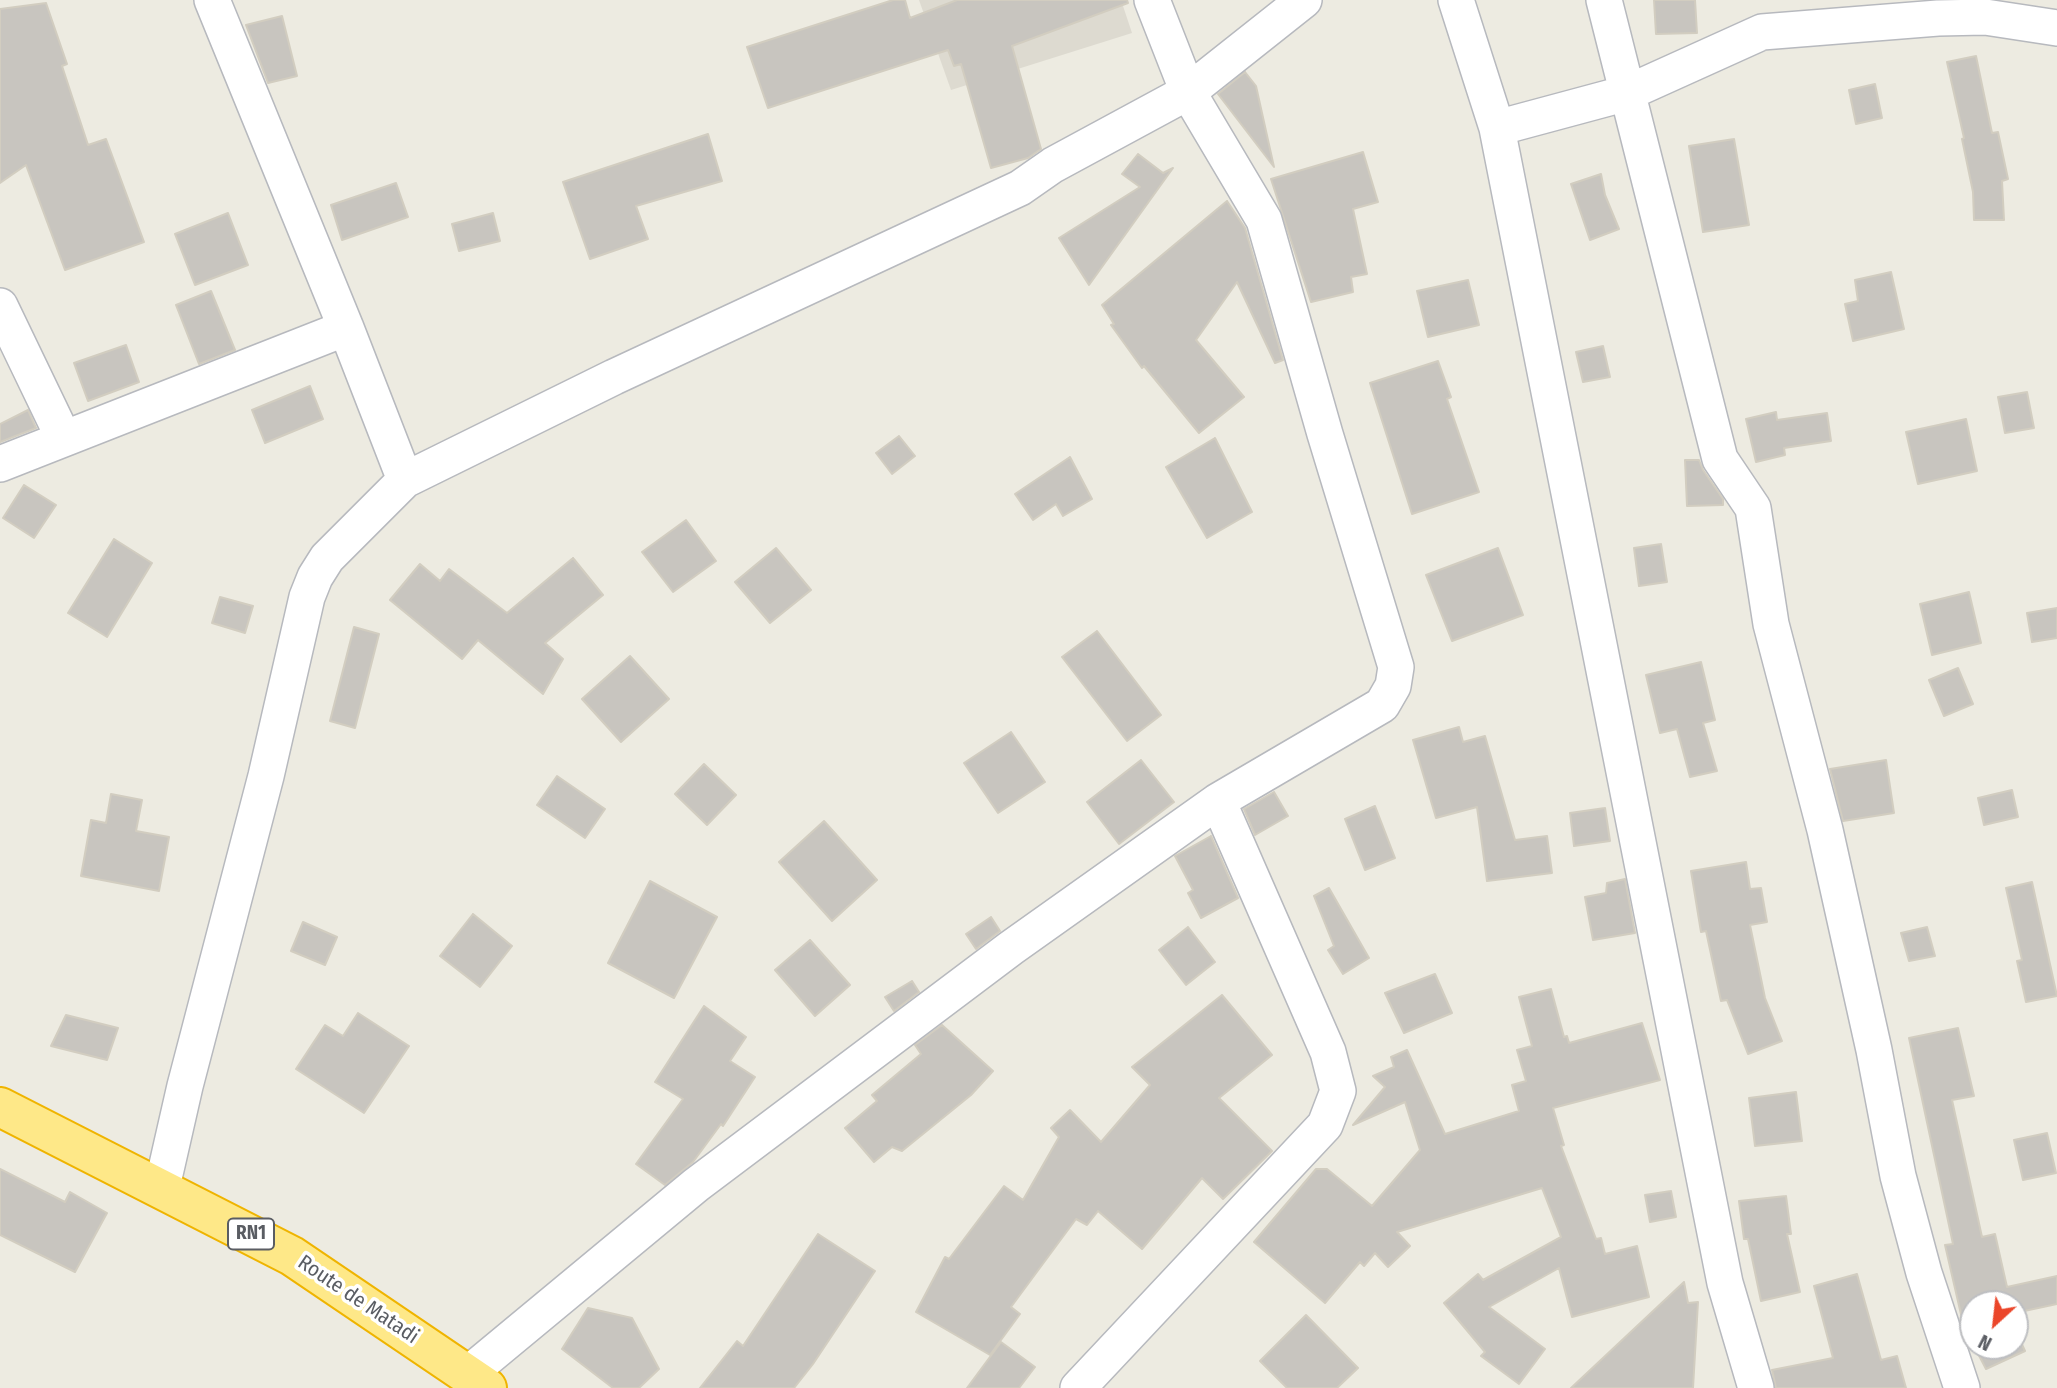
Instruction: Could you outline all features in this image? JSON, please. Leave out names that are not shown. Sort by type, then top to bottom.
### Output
[{"type":"highway","name":"Route de Matadi","points":[[0,1107],[162,1187],[292,1256],[477,1381]]},
{"type":"street","points":[[212,0],[405,480]]},
{"type":"street","points":[[477,1381],[696,1185],[1011,948],[1217,801],[1382,705],[1393,686],[1396,667],[1264,220],[1188,93],[1152,0]]},
{"type":"street","points":[[162,1187],[185,1086],[266,776],[307,597],[327,558],[405,480],[614,377],[1020,188],[1053,165],[1188,93],[1304,0]]},
{"type":"street","points":[[1456,0],[1497,128],[1725,1283],[1756,1388]]},
{"type":"street","points":[[1604,0],[1720,459],[1754,508],[1771,624],[1825,830],[1874,1049],[1898,1176],[1924,1273],[1962,1388]]},
{"type":"street","points":[[1497,128],[1627,93],[1762,32],[1938,18],[1985,17],[2015,10],[2057,28]]},
{"type":"street","points":[[0,306],[63,437]]},
{"type":"street","points":[[0,464],[346,328]]},
{"type":"street","points":[[1078,1388],[1325,1125],[1338,1091],[1328,1052],[1217,801]]},
{"type":"shaded area","points":[[919,0],[1121,0],[1132,33],[951,90]]},
{"type":"building","points":[[893,0],[905,0],[910,18],[957,0],[1127,0],[1128,3],[1012,46],[1041,149],[1028,158],[991,168],[961,64],[954,66],[948,50],[768,108],[747,47]]},
{"type":"building","points":[[1654,0],[1695,0],[1697,33],[1656,34]]},
{"type":"building","points":[[46,3],[67,64],[62,66],[88,145],[106,139],[144,242],[65,270],[26,165],[0,183],[0,9]]},
{"type":"building","points":[[282,16],[297,76],[268,83],[246,25]]},
{"type":"building","points":[[1976,56],[1992,133],[1998,132],[2008,179],[2002,181],[2004,220],[1974,220],[1973,192],[1962,139],[1964,138],[1947,62]]},
{"type":"building","points":[[1245,72],[1256,86],[1274,167],[1218,94]]},
{"type":"building","points":[[1875,84],[1882,118],[1856,124],[1849,90]]},
{"type":"building","points":[[708,134],[722,181],[636,206],[648,239],[590,259],[563,182]]},
{"type":"building","points":[[1734,139],[1749,225],[1703,232],[1689,146]]},
{"type":"building","points":[[1363,152],[1378,202],[1353,209],[1367,274],[1351,277],[1353,292],[1311,302],[1271,179]]},
{"type":"building","points":[[1138,154],[1163,173],[1173,168],[1089,285],[1059,238],[1140,187],[1122,174]]},
{"type":"building","points":[[1601,174],[1605,195],[1619,229],[1590,240],[1571,184]]},
{"type":"building","points":[[396,183],[408,217],[342,240],[331,205]]},
{"type":"building","points":[[1227,201],[1245,228],[1283,360],[1275,363],[1237,282],[1196,340],[1244,397],[1199,433],[1144,366],[1142,368],[1111,325],[1114,324],[1102,305]]},
{"type":"building","points":[[228,213],[248,265],[195,285],[175,234]]},
{"type":"building","points":[[493,213],[500,241],[459,251],[452,224]]},
{"type":"building","points":[[1891,272],[1904,329],[1853,341],[1845,304],[1858,301],[1855,280]]},
{"type":"building","points":[[1468,280],[1479,325],[1428,337],[1417,291]]},
{"type":"building","points":[[211,291],[235,350],[199,364],[176,305]]},
{"type":"building","points":[[126,345],[139,382],[88,401],[74,363]]},
{"type":"building","points":[[1603,346],[1610,377],[1583,382],[1576,352]]},
{"type":"building","points":[[1438,361],[1451,397],[1447,399],[1479,492],[1412,514],[1370,383]]},
{"type":"building","points":[[310,386],[323,419],[265,443],[252,410]]},
{"type":"building","points":[[2027,392],[2034,428],[2005,433],[1998,397]]},
{"type":"building","points":[[28,410],[36,428],[0,442],[0,424]]},
{"type":"building","points":[[1776,412],[1777,420],[1827,413],[1831,441],[1784,448],[1785,455],[1756,462],[1746,419]]},
{"type":"building","points":[[1966,419],[1977,471],[1918,484],[1906,432]]},
{"type":"building","points":[[899,436],[915,456],[892,474],[876,453]]},
{"type":"building","points":[[1215,438],[1252,512],[1207,538],[1166,467]]},
{"type":"building","points":[[1070,457],[1092,499],[1063,516],[1056,504],[1033,520],[1015,494]]},
{"type":"building","points":[[1685,460],[1699,460],[1723,499],[1723,505],[1687,506]]},
{"type":"building","points":[[24,485],[56,505],[34,538],[3,518]]},
{"type":"building","points":[[686,520],[716,561],[673,592],[642,552]]},
{"type":"building","points":[[114,539],[152,563],[107,637],[68,613]]},
{"type":"building","points":[[1661,544],[1667,582],[1639,586],[1634,548]]},
{"type":"building","points":[[776,548],[811,590],[770,623],[735,582]]},
{"type":"building","points":[[1498,548],[1523,615],[1452,641],[1426,575]]},
{"type":"building","points":[[573,558],[603,595],[545,643],[563,659],[543,694],[478,640],[462,659],[390,600],[420,564],[440,581],[449,569],[507,613]]},
{"type":"building","points":[[1969,592],[1981,643],[1932,655],[1920,604]]},
{"type":"building","points":[[220,597],[253,606],[245,633],[212,623]]},
{"type":"building","points":[[2057,608],[2057,638],[2032,642],[2027,613]]},
{"type":"building","points":[[354,627],[379,634],[355,728],[330,721]]},
{"type":"building","points":[[1097,631],[1161,715],[1127,741],[1062,657]]},
{"type":"building","points":[[630,656],[669,699],[621,742],[582,699]]},
{"type":"building","points":[[1701,662],[1715,720],[1703,723],[1717,771],[1690,777],[1677,729],[1660,733],[1646,675]]},
{"type":"building","points":[[1958,668],[1973,704],[1944,716],[1929,680]]},
{"type":"building","points":[[1459,727],[1463,742],[1485,736],[1515,840],[1547,836],[1552,873],[1487,881],[1477,807],[1436,818],[1413,740]]},
{"type":"building","points":[[1011,732],[1045,782],[998,813],[964,763]]},
{"type":"building","points":[[1141,760],[1174,802],[1119,844],[1087,802]]},
{"type":"building","points":[[1886,760],[1894,813],[1843,821],[1830,769]]},
{"type":"building","points":[[704,764],[736,795],[707,825],[675,794]]},
{"type":"building","points":[[557,776],[605,809],[585,838],[537,805]]},
{"type":"building","points":[[2012,790],[2018,817],[1984,825],[1978,798]]},
{"type":"building","points":[[1274,792],[1288,816],[1255,835],[1244,809]]},
{"type":"building","points":[[111,794],[142,800],[136,831],[169,837],[159,891],[81,876],[91,820],[106,823]]},
{"type":"building","points":[[1375,806],[1395,858],[1365,870],[1345,819]]},
{"type":"building","points":[[1605,808],[1610,841],[1574,846],[1570,813]]},
{"type":"building","points":[[824,821],[877,880],[832,921],[779,862]]},
{"type":"building","points":[[1211,836],[1238,898],[1201,918],[1188,893],[1193,890],[1175,856]]},
{"type":"building","points":[[1746,862],[1750,889],[1761,888],[1767,922],[1750,925],[1765,998],[1782,1041],[1748,1054],[1727,1000],[1721,1001],[1706,931],[1701,932],[1691,871]]},
{"type":"building","points":[[1625,879],[1635,933],[1593,940],[1585,897],[1606,893],[1607,883]]},
{"type":"building","points":[[650,881],[717,917],[674,998],[608,963]]},
{"type":"building","points":[[2032,882],[2057,996],[2026,1002],[2017,961],[2022,960],[2006,888]]},
{"type":"building","points":[[1329,888],[1369,958],[1343,974],[1328,950],[1334,946],[1314,896]]},
{"type":"building","points":[[473,914],[512,946],[480,987],[440,956]]},
{"type":"building","points":[[991,917],[1000,931],[976,949],[966,934]]},
{"type":"building","points":[[303,922],[337,937],[325,965],[291,951]]},
{"type":"building","points":[[1188,927],[1215,962],[1186,985],[1159,950]]},
{"type":"building","points":[[1927,927],[1935,956],[1909,961],[1901,933]]},
{"type":"building","points":[[810,940],[850,985],[815,1016],[775,970]]},
{"type":"building","points":[[1435,974],[1452,1013],[1404,1033],[1385,993]]},
{"type":"building","points":[[912,981],[919,992],[894,1011],[885,997]]},
{"type":"building","points":[[1551,989],[1564,1037],[1567,1036],[1569,1043],[1642,1023],[1660,1080],[1553,1108],[1564,1145],[1561,1146],[1596,1239],[1601,1238],[1605,1254],[1637,1246],[1649,1297],[1572,1317],[1559,1268],[1489,1307],[1545,1349],[1519,1384],[1481,1356],[1485,1352],[1444,1303],[1478,1274],[1483,1280],[1561,1237],[1542,1188],[1397,1232],[1410,1246],[1388,1267],[1375,1253],[1364,1266],[1360,1262],[1325,1303],[1254,1242],[1316,1169],[1327,1169],[1372,1206],[1420,1150],[1405,1102],[1353,1125],[1385,1087],[1373,1076],[1394,1067],[1391,1057],[1407,1050],[1445,1134],[1519,1111],[1512,1085],[1526,1081],[1517,1050],[1532,1046],[1519,997]]},
{"type":"building","points":[[1222,995],[1272,1055],[1219,1098],[1272,1151],[1223,1199],[1202,1178],[1142,1249],[1098,1211],[1087,1225],[1076,1219],[1011,1307],[1020,1314],[990,1355],[916,1312],[945,1257],[949,1259],[1004,1186],[1023,1200],[1059,1137],[1051,1128],[1070,1110],[1101,1142],[1150,1085],[1132,1067]]},
{"type":"building","points":[[704,1006],[746,1037],[730,1061],[755,1077],[723,1126],[721,1124],[693,1162],[665,1185],[636,1164],[683,1099],[655,1082]]},
{"type":"building","points":[[358,1013],[409,1046],[364,1113],[296,1069],[325,1025],[343,1036]]},
{"type":"building","points":[[66,1015],[118,1028],[107,1060],[51,1046]]},
{"type":"building","points":[[942,1025],[993,1071],[971,1095],[902,1151],[892,1147],[874,1162],[845,1128],[877,1101],[872,1095],[921,1054],[915,1045]]},
{"type":"building","points":[[1958,1028],[1974,1096],[1952,1100],[1982,1237],[1995,1234],[2007,1287],[2057,1276],[2057,1304],[2029,1310],[2029,1290],[1959,1290],[1959,1306],[1945,1245],[1953,1244],[1909,1038]]},
{"type":"building","points":[[1796,1092],[1802,1141],[1755,1146],[1749,1098]]},
{"type":"building","points":[[2047,1133],[2056,1173],[2023,1180],[2014,1140]]},
{"type":"building","points":[[0,1169],[65,1202],[70,1192],[107,1213],[75,1272],[0,1235]]},
{"type":"building","points":[[1671,1191],[1676,1217],[1650,1222],[1645,1195]]},
{"type":"building","points":[[1786,1196],[1791,1234],[1787,1234],[1800,1292],[1761,1301],[1748,1239],[1744,1239],[1739,1201]]},
{"type":"building","points":[[818,1234],[875,1271],[813,1364],[794,1388],[700,1388],[737,1341],[743,1346]]},
{"type":"building","points":[[1857,1274],[1881,1360],[1897,1356],[1906,1388],[1776,1388],[1772,1370],[1833,1358],[1814,1286]]},
{"type":"building","points":[[1684,1282],[1688,1303],[1698,1302],[1693,1388],[1571,1388]]},
{"type":"building","points":[[588,1308],[632,1318],[659,1369],[639,1388],[613,1388],[562,1349]]},
{"type":"building","points":[[1306,1315],[1358,1368],[1337,1388],[1287,1388],[1260,1361]]},
{"type":"building","points":[[1001,1342],[1035,1367],[1019,1388],[967,1388]]},
{"type":"building","points":[[1981,1360],[2006,1360],[1986,1369]]}]
